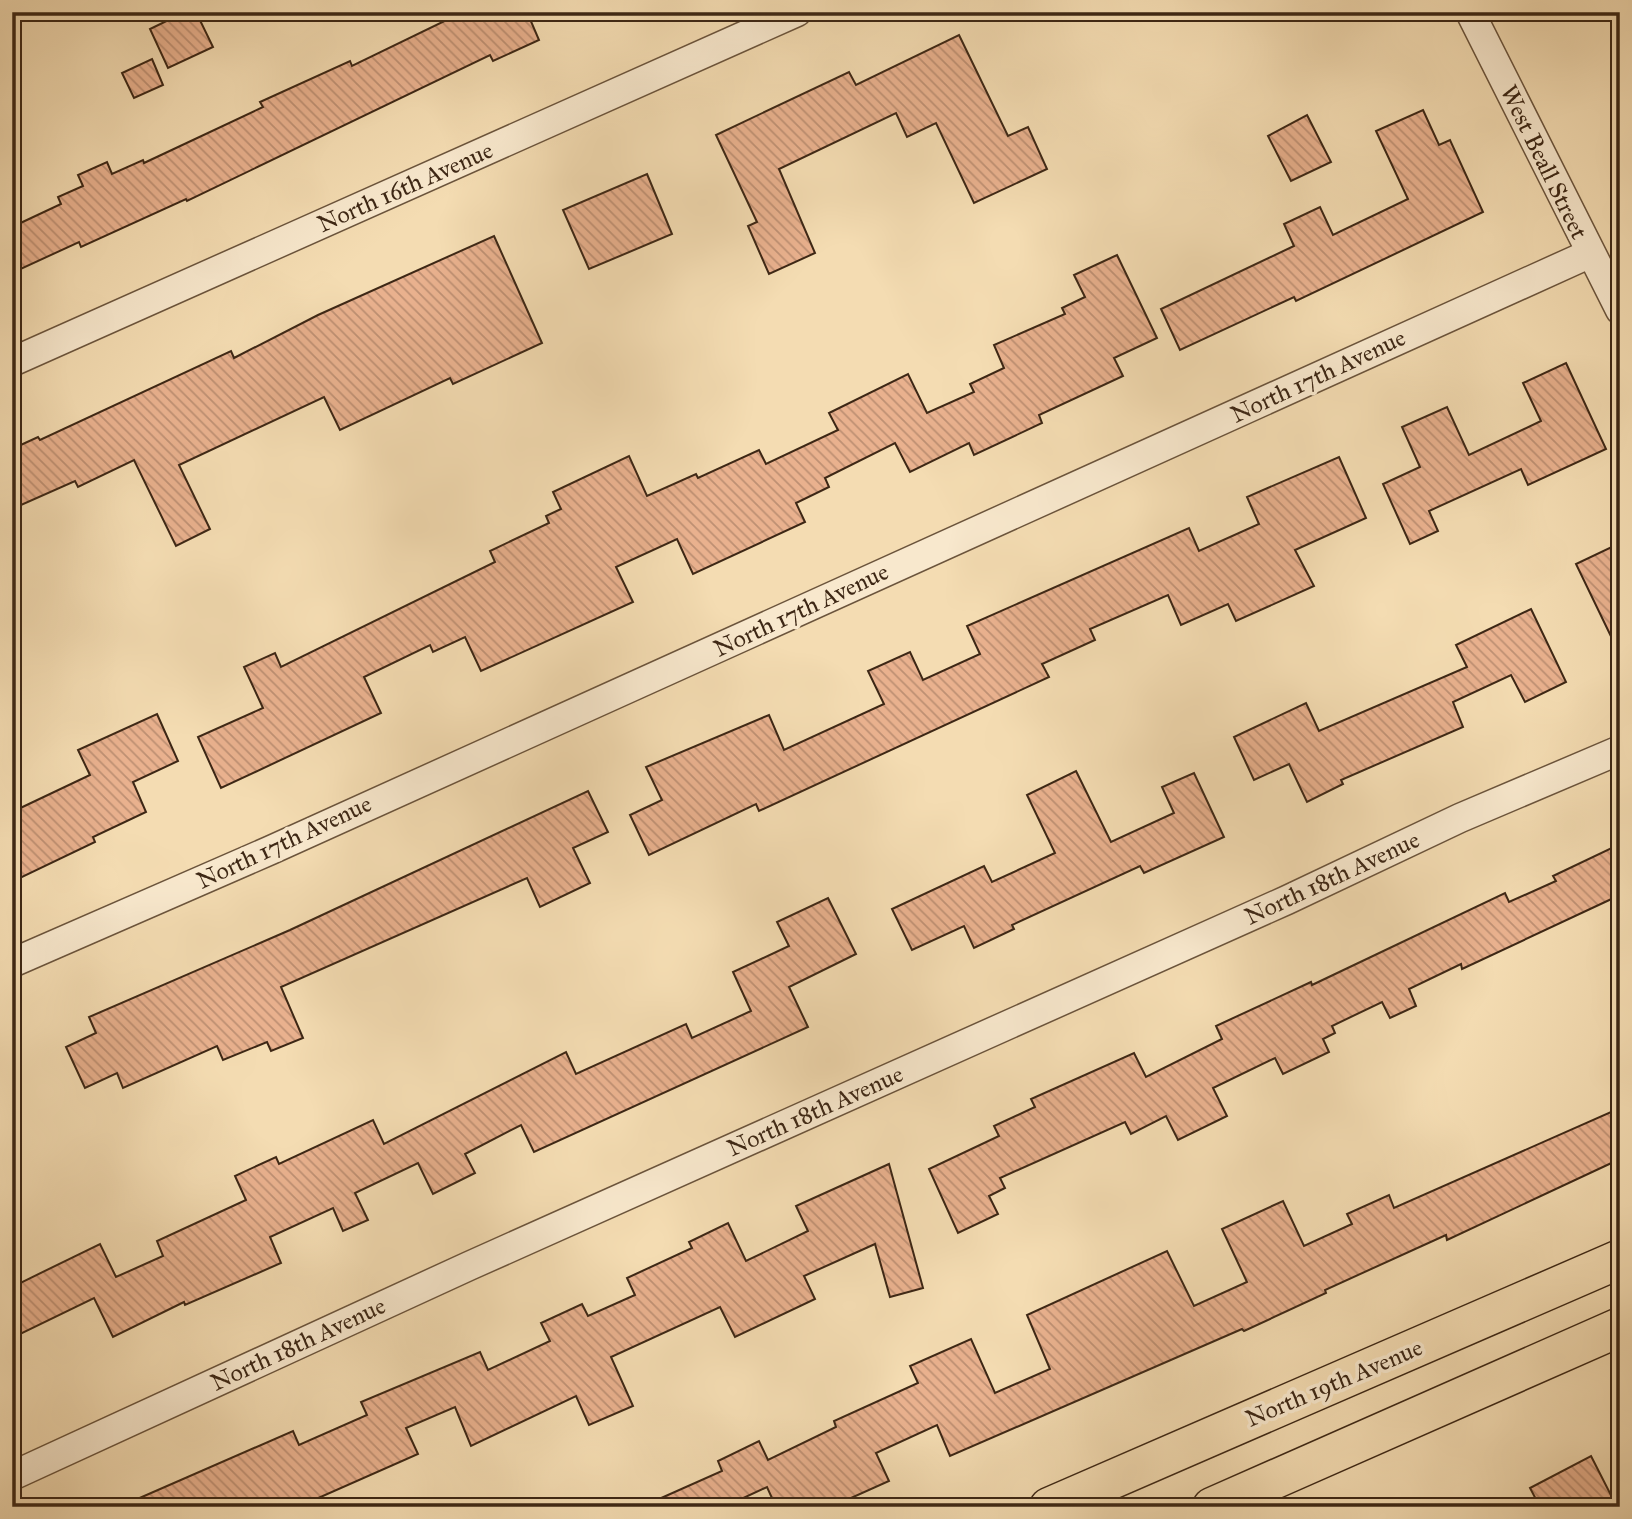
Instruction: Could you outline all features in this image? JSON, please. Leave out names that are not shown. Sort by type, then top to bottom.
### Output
[{"type":"main road","name":"North 19th Avenue","points":[[1049,1507],[1620,1259]]},
{"type":"main road","points":[[1212,1507],[1620,1327]]},
{"type":"street","name":"North 16th Avenue","points":[[12,362],[797,12]]},
{"type":"street","name":"West Beall Street","points":[[1470,12],[1589,254],[1620,310]]},
{"type":"street","name":"North 17th Avenue","points":[[12,963],[271,850],[394,792],[1589,254]]},
{"type":"street","name":"North 18th Avenue","points":[[12,1476],[494,1254],[1261,911],[1460,818],[1620,750]]},
{"type":"building","points":[[185,12],[196,12],[213,47],[168,68],[150,29]]},
{"type":"building","points":[[463,12],[527,12],[539,40],[493,61],[490,55],[187,201],[186,199],[81,247],[79,242],[12,273],[12,227],[61,204],[58,197],[83,186],[78,175],[107,162],[112,174],[143,160],[144,163],[263,107],[260,102],[350,61],[352,66]]},
{"type":"building","points":[[959,35],[1008,136],[1028,127],[1047,169],[974,203],[936,123],[907,137],[896,113],[779,169],[815,253],[769,274],[748,226],[757,222],[716,135],[849,72],[856,85]]},
{"type":"building","points":[[152,59],[163,85],[134,98],[122,73]]},
{"type":"building","points":[[1423,110],[1439,145],[1450,140],[1483,212],[1296,301],[1294,297],[1180,350],[1161,309],[1294,246],[1284,224],[1320,207],[1333,235],[1408,199],[1376,131]]},
{"type":"building","points":[[1307,115],[1331,162],[1291,181],[1268,136]]},
{"type":"building","points":[[647,174],[672,234],[589,269],[563,210]]},
{"type":"building","points":[[494,236],[542,343],[453,384],[450,378],[340,430],[324,397],[179,465],[210,529],[176,546],[134,460],[78,487],[75,481],[12,509],[12,449],[38,437],[40,440],[231,351],[234,358],[318,315]]},
{"type":"building","points":[[1117,255],[1157,338],[1114,358],[1123,376],[1039,415],[1042,423],[974,455],[969,443],[910,472],[895,443],[825,478],[829,487],[796,503],[805,522],[693,574],[677,539],[616,567],[633,602],[481,671],[465,637],[433,652],[430,645],[364,677],[381,713],[221,788],[198,737],[263,708],[244,667],[275,653],[281,667],[495,562],[490,551],[549,523],[546,516],[561,509],[553,492],[629,456],[647,496],[696,474],[698,478],[759,450],[766,464],[838,430],[829,413],[908,374],[927,413],[974,392],[970,384],[1004,368],[994,345],[1065,314],[1062,308],[1085,297],[1074,275]]},
{"type":"building","points":[[1566,363],[1606,449],[1528,485],[1521,469],[1429,511],[1438,531],[1410,544],[1383,484],[1420,467],[1402,427],[1447,407],[1469,455],[1541,421],[1523,383]]},
{"type":"building","points":[[1339,457],[1366,518],[1295,550],[1314,586],[1236,621],[1228,604],[1181,625],[1168,595],[1090,629],[1095,640],[1042,664],[1049,677],[759,811],[756,804],[649,855],[630,815],[662,800],[646,767],[769,715],[784,750],[884,704],[868,671],[910,652],[923,680],[980,654],[967,626],[1189,528],[1199,551],[1259,524],[1247,497]]},
{"type":"building","points":[[1620,543],[1620,655],[1576,564]]},
{"type":"building","points":[[1531,609],[1566,682],[1525,702],[1511,675],[1453,702],[1463,727],[1341,780],[1343,784],[1307,802],[1289,764],[1254,780],[1234,737],[1306,703],[1319,731],[1467,667],[1456,645]]},
{"type":"building","points":[[157,714],[178,761],[133,782],[146,812],[93,837],[95,842],[20,878],[12,859],[12,812],[90,775],[78,750]]},
{"type":"building","points":[[1076,771],[1111,842],[1174,813],[1162,787],[1194,773],[1224,837],[1144,873],[1140,866],[1012,925],[1014,929],[974,948],[964,926],[912,950],[892,909],[984,866],[992,882],[1055,853],[1027,795]]},
{"type":"building","points":[[588,791],[608,832],[573,848],[590,883],[540,907],[527,878],[281,987],[303,1038],[271,1051],[267,1042],[223,1060],[217,1046],[123,1088],[117,1073],[85,1088],[66,1047],[96,1033],[89,1017],[290,930]]},
{"type":"building","points":[[1620,844],[1620,895],[1462,969],[1461,964],[1409,989],[1416,1006],[1390,1018],[1382,1002],[1332,1026],[1335,1033],[1323,1039],[1329,1052],[1283,1074],[1275,1058],[1213,1088],[1227,1116],[1178,1140],[1166,1116],[1131,1134],[1125,1122],[1000,1178],[1005,1188],[989,1196],[998,1214],[958,1233],[929,1169],[999,1136],[994,1126],[1035,1107],[1031,1099],[1134,1053],[1146,1077],[1222,1039],[1216,1026],[1311,982],[1312,985],[1505,893],[1509,902],[1556,881],[1553,876]]},
{"type":"building","points":[[828,898],[856,954],[789,987],[808,1027],[534,1152],[521,1125],[465,1154],[475,1173],[433,1194],[418,1163],[355,1193],[368,1220],[343,1231],[333,1208],[270,1237],[281,1263],[185,1305],[184,1302],[113,1337],[94,1298],[12,1338],[12,1287],[100,1244],[116,1277],[163,1256],[157,1241],[246,1200],[235,1176],[276,1157],[279,1164],[373,1120],[384,1144],[566,1052],[576,1074],[686,1024],[692,1038],[751,1011],[733,972],[789,946],[777,922]]},
{"type":"building","points":[[1620,1108],[1620,1159],[1447,1240],[1446,1235],[1325,1290],[1326,1293],[1244,1331],[1242,1329],[950,1456],[937,1425],[876,1453],[889,1481],[831,1507],[776,1507],[767,1487],[724,1507],[641,1507],[722,1471],[718,1461],[759,1441],[768,1460],[836,1427],[834,1421],[918,1383],[910,1366],[971,1339],[995,1393],[1050,1369],[1027,1315],[1167,1251],[1194,1306],[1247,1282],[1222,1229],[1283,1201],[1304,1246],[1352,1224],[1347,1214],[1389,1195],[1394,1208]]},
{"type":"building","points":[[889,1164],[923,1288],[890,1297],[875,1244],[804,1276],[815,1299],[735,1337],[720,1307],[611,1357],[633,1406],[589,1425],[576,1396],[471,1446],[455,1407],[406,1428],[418,1454],[298,1507],[119,1507],[293,1431],[299,1445],[367,1415],[361,1402],[480,1352],[488,1370],[550,1341],[541,1323],[582,1304],[588,1316],[635,1295],[627,1278],[692,1248],[689,1242],[728,1223],[746,1261],[808,1231],[796,1206]]},
{"type":"building","points":[[1591,1456],[1617,1507],[1540,1507],[1530,1488]]}]
